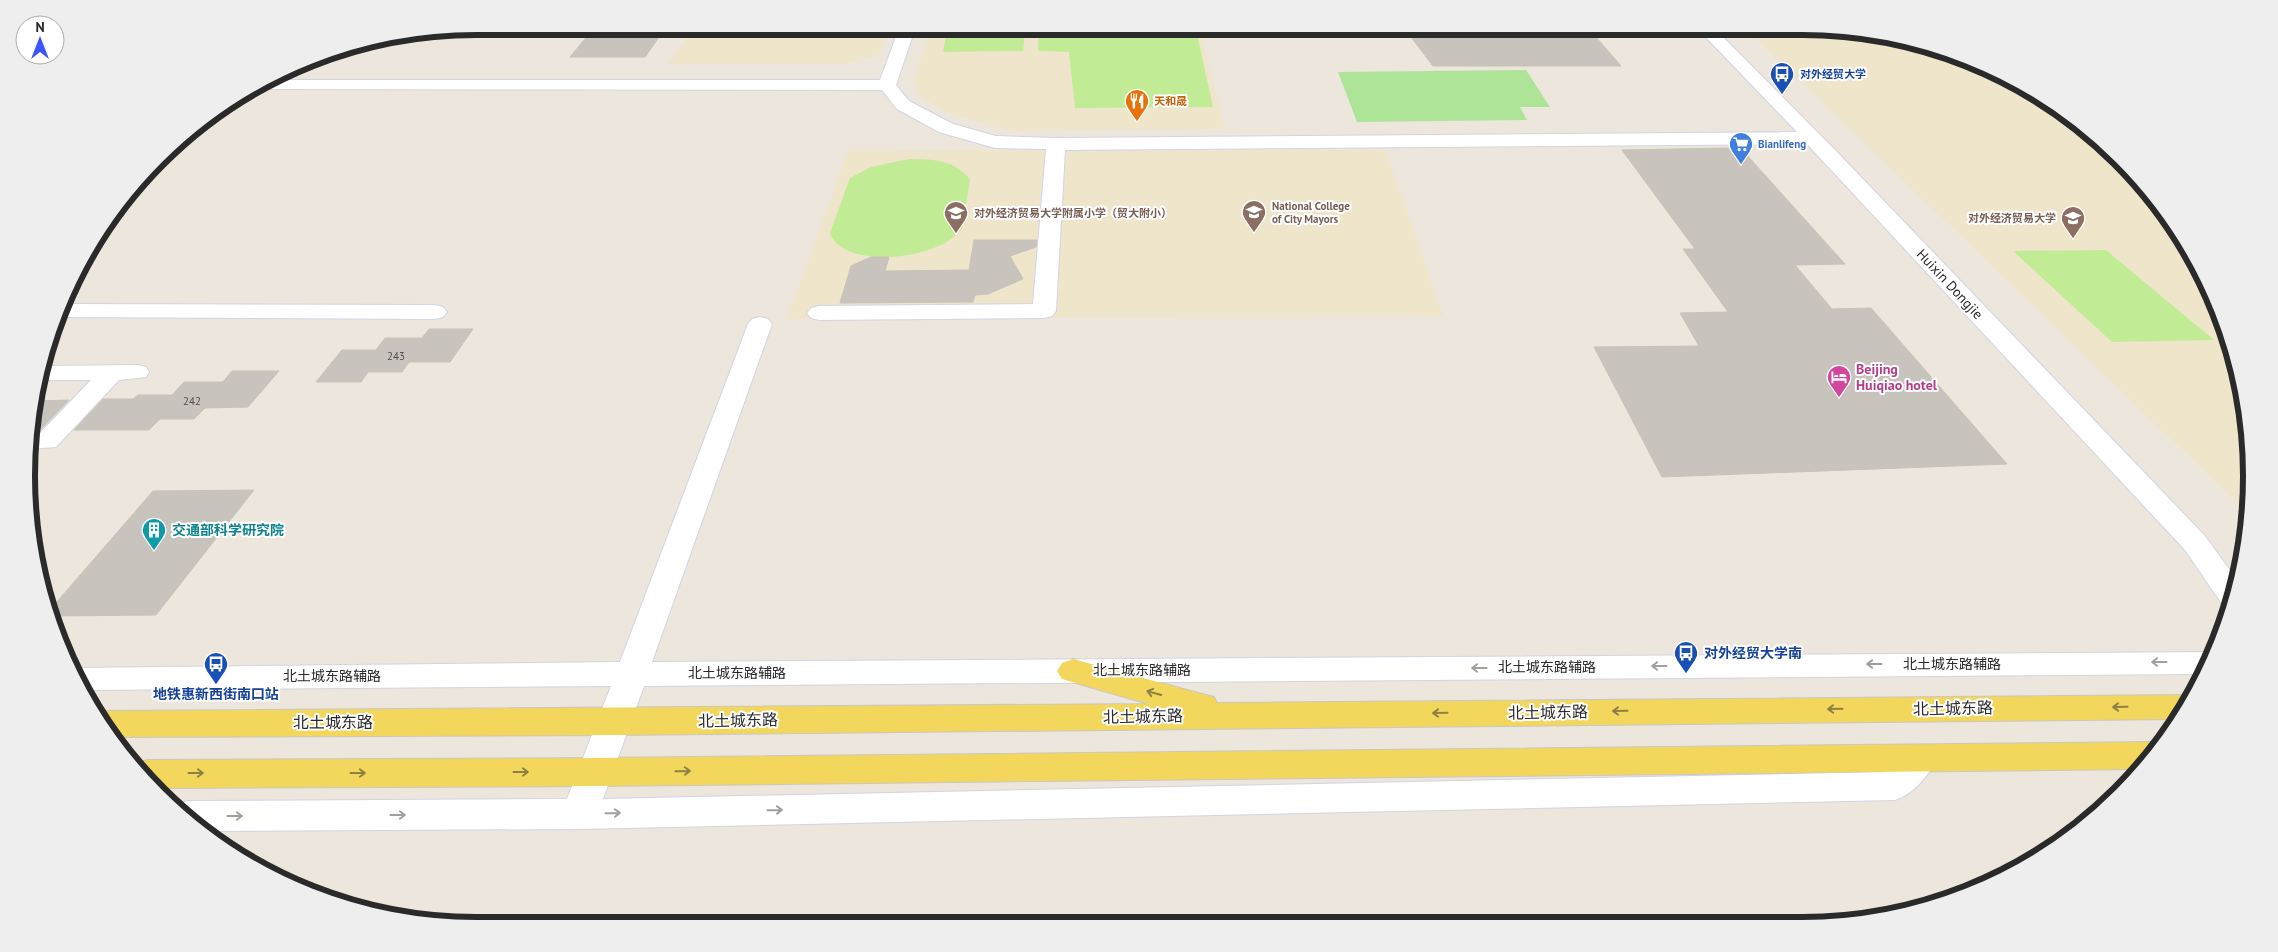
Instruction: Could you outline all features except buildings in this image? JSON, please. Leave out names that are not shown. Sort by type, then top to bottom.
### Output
[{"type":"main road","points":[[1073,671],[1235,715]]},
{"type":"main road","name":"北土城东路","points":[[111,724],[614,722],[2178,706]]},
{"type":"main road","points":[[151,774],[595,772],[2143,755]]},
{"type":"street","points":[[887,85],[905,35]]},
{"type":"street","name":"Huixin Dongjie","points":[[1712,35],[1812,138],[2195,544],[2228,590]]},
{"type":"street","points":[[272,85],[887,85]]},
{"type":"street","points":[[887,85],[903,105],[946,128],[995,142],[1056,144],[1812,138]]},
{"type":"street","points":[[819,313],[1044,311],[1056,144]]},
{"type":"street","points":[[67,311],[435,312]]},
{"type":"street","points":[[580,814],[760,324]]},
{"type":"street","points":[[37,441],[46,441],[112,372]]},
{"type":"street","points":[[47,373],[137,372]]},
{"type":"street","name":"Huixin Dongjie","points":[[2195,544],[2233,571]]},
{"type":"street","name":"北土城东路辅路","points":[[84,678],[2202,662]]},
{"type":"street","points":[[195,816],[580,814],[1895,786],[1921,758]]},
{"type":"shaded area","points":[[689,35],[887,35],[879,55],[846,64],[668,64]]},
{"type":"shaded area","points":[[930,35],[1201,35],[1225,129],[1011,131],[948,113],[920,96],[914,79]]},
{"type":"shaded area","name":"对外经济贸易大学","points":[[1752,35],[1831,36],[1860,39],[1888,43],[1944,58],[1997,80],[2023,94],[2070,126],[2114,164],[2134,185],[2169,231],[2198,281],[2220,334],[2235,390],[2239,418],[2243,476],[2242,507]]},
{"type":"shaded area","points":[[1385,149],[1443,316],[787,319],[848,151]]},
{"type":"green space","points":[[946,35],[1025,35],[1023,51],[943,52]]},
{"type":"green space","points":[[1039,35],[1197,35],[1213,107],[1075,108],[1069,52],[1038,51]]},
{"type":"green space","points":[[1526,70],[1550,107],[1520,107],[1527,120],[1357,122],[1338,72]]},
{"type":"green space","points":[[909,159],[943,162],[958,168],[970,180],[962,228],[951,239],[935,248],[915,254],[872,257],[853,253],[839,245],[830,233],[850,178],[871,167]]},
{"type":"green space","points":[[2106,250],[2214,340],[2112,342],[2013,251]]},
{"type":"place","name":"对外经贸大学","points":[[1782,95]]},
{"type":"place","name":"天和晟","points":[[1137,122]]},
{"type":"place","name":"Bianlifeng","points":[[1741,165]]},
{"type":"place","name":"National College of City Mayors","points":[[1254,233]]},
{"type":"place","name":"对外经济贸易大学附属小学（贸大附小）","points":[[956,234]]},
{"type":"place","name":"对外经济贸易大学","points":[[2073,239]]},
{"type":"place","name":"Beijing Huiqiao hotel","points":[[1839,398]]},
{"type":"place","name":"交通部科学研究院","points":[[154,551]]},
{"type":"place","name":"对外经贸大学南","points":[[1686,674]]},
{"type":"place","name":"地铁惠新西街南口站","points":[[216,685]]}]
